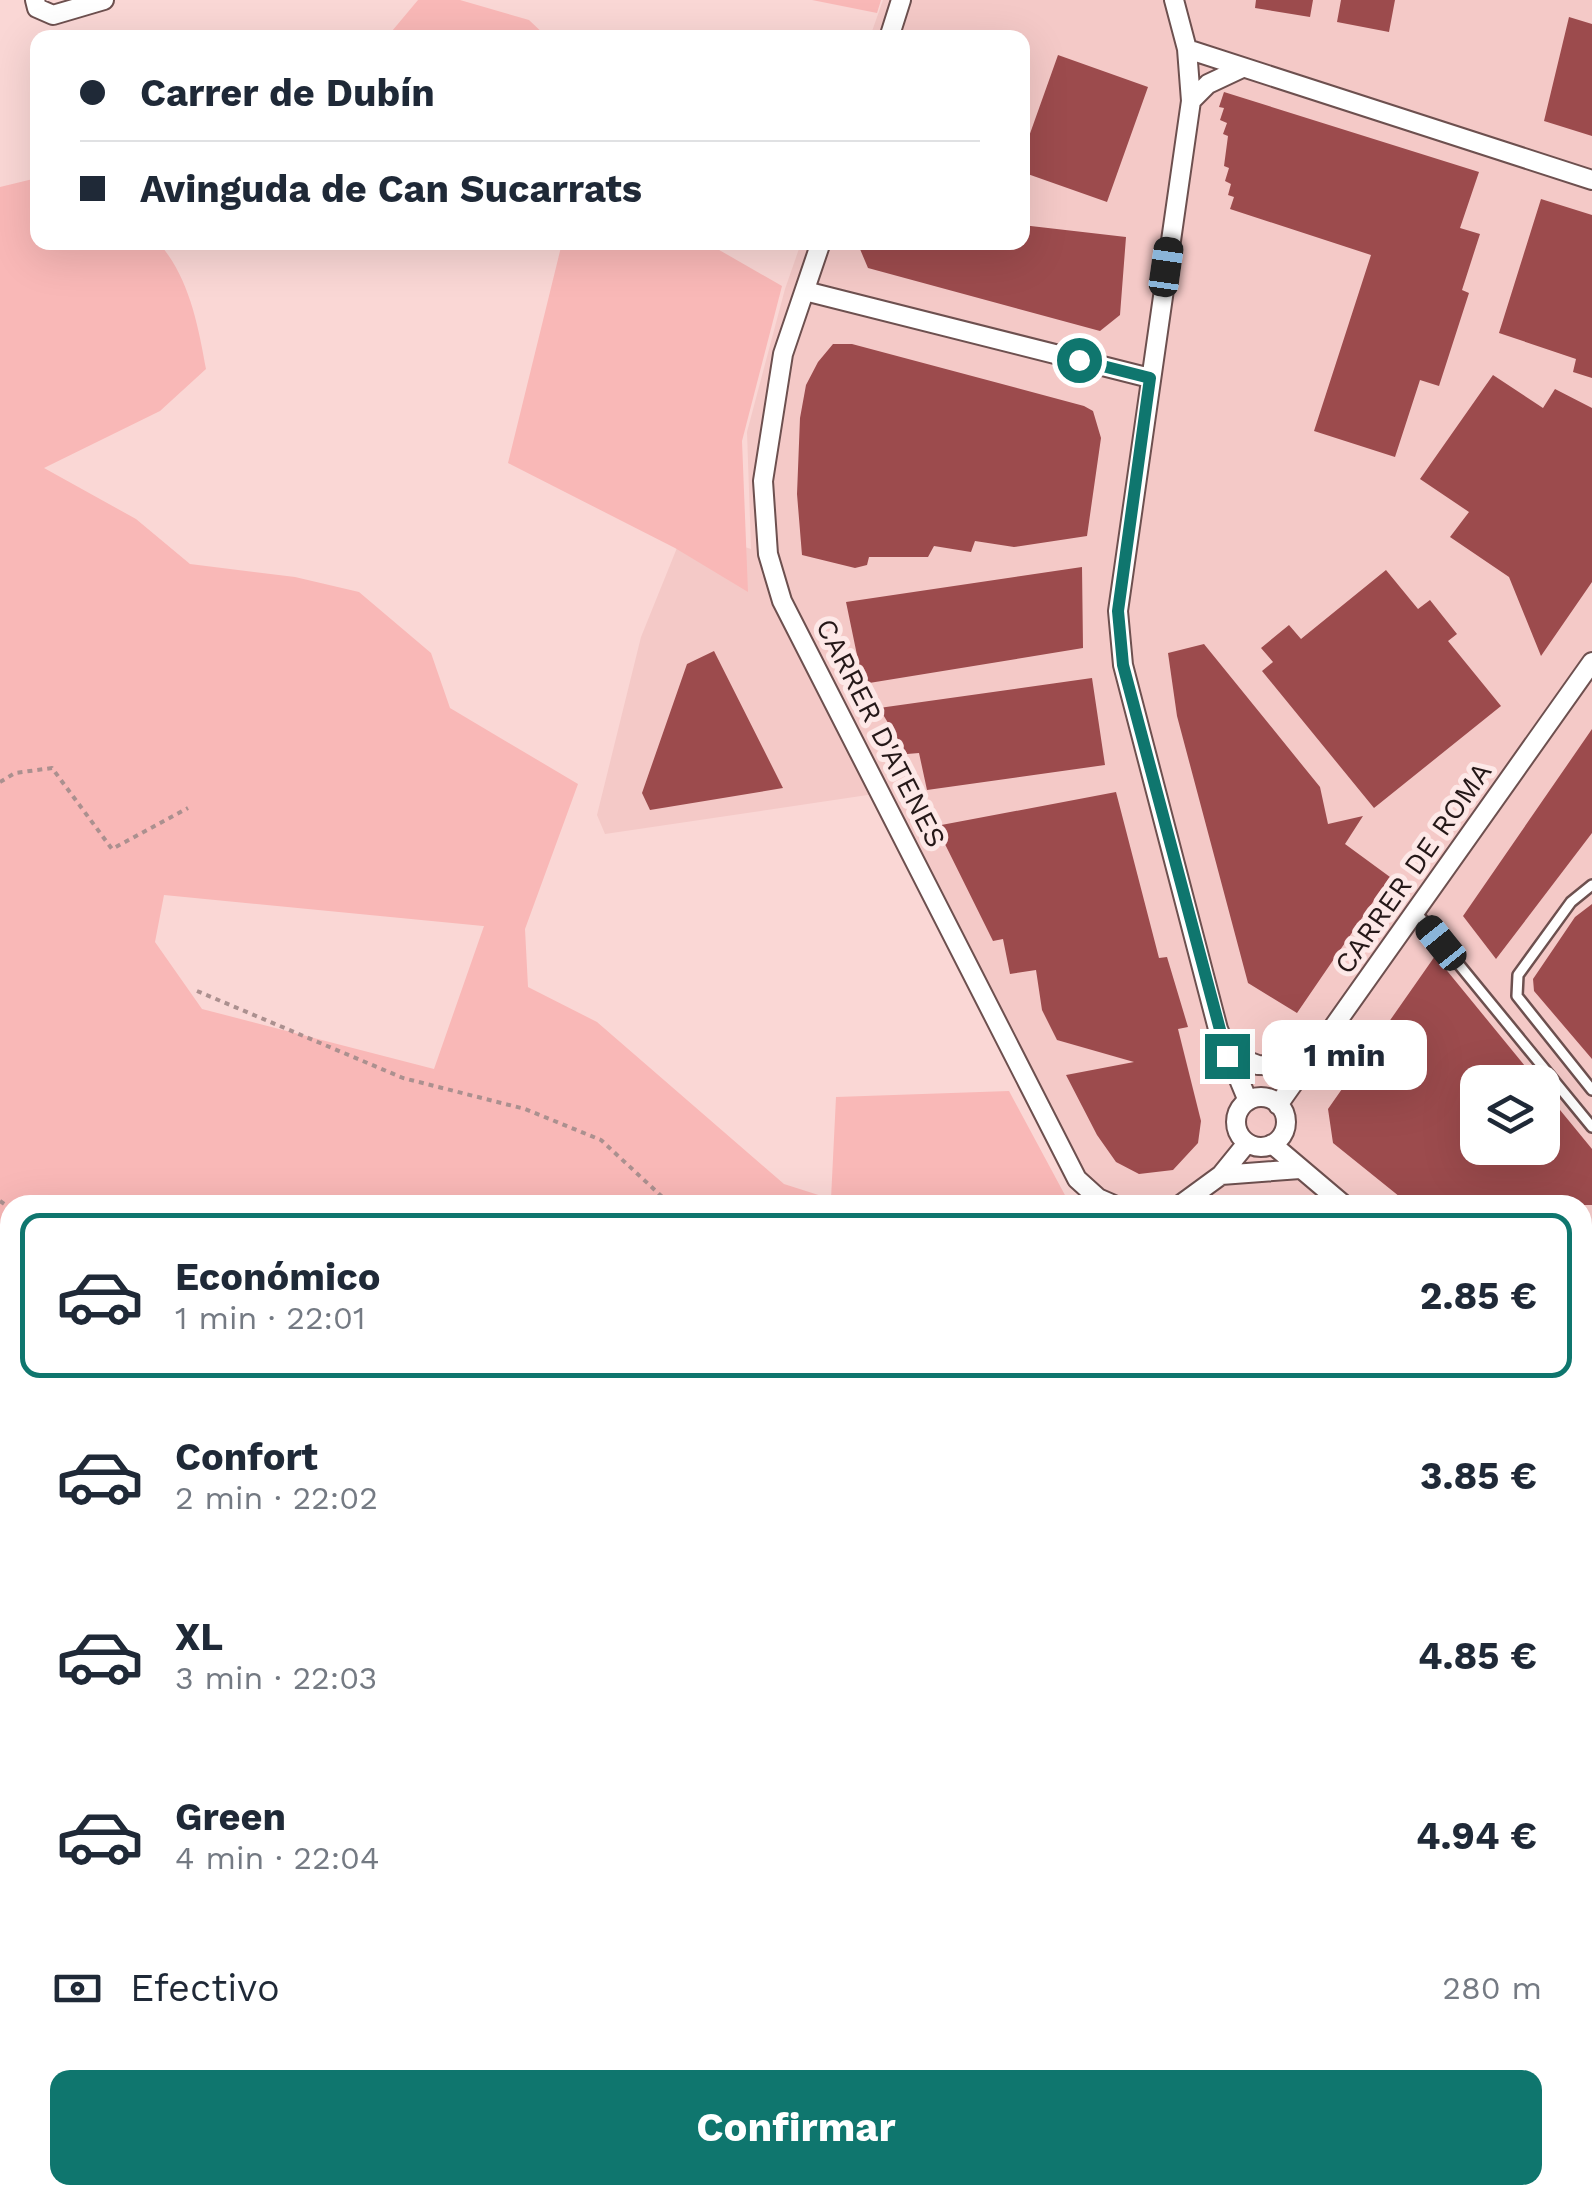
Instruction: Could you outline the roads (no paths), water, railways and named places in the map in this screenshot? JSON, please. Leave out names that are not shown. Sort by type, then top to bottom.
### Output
[{"type":"street","points":[[35,0],[37,8],[52,15],[104,0]]},
{"type":"street","points":[[892,30],[902,0]]},
{"type":"street","points":[[1174,0],[1188,50],[1191,101],[1118,611],[1123,665],[1226,1053],[1248,1101]]},
{"type":"street","points":[[1188,50],[1592,180]]},
{"type":"street","points":[[1191,101],[1208,84],[1242,68]]},
{"type":"street","name":"CARRER D'ATENES","points":[[818,250],[784,354],[762,481],[768,554],[782,601],[1077,1180],[1094,1195]]},
{"type":"street","points":[[805,291],[1150,378]]},
{"type":"street","name":"CARRER DE ROMA","points":[[1278,1104],[1592,662]]},
{"type":"street","points":[[1226,1053],[1258,1065],[1307,1066]]},
{"type":"street","points":[[1264,1098],[1278,1104],[1286,1119],[1285,1127],[1272,1144],[1262,1147],[1241,1138],[1236,1122],[1242,1106],[1264,1098]]},
{"type":"street","points":[[1194,1195],[1222,1175],[1247,1143]]},
{"type":"street","points":[[1272,1144],[1332,1195]]},
{"type":"street","points":[[1222,1175],[1300,1169]]},
{"type":"lane","points":[[1592,885],[1571,902],[1518,975],[1517,996],[1592,1090]]},
{"type":"lane","points":[[1416,912],[1592,1127]]}]
